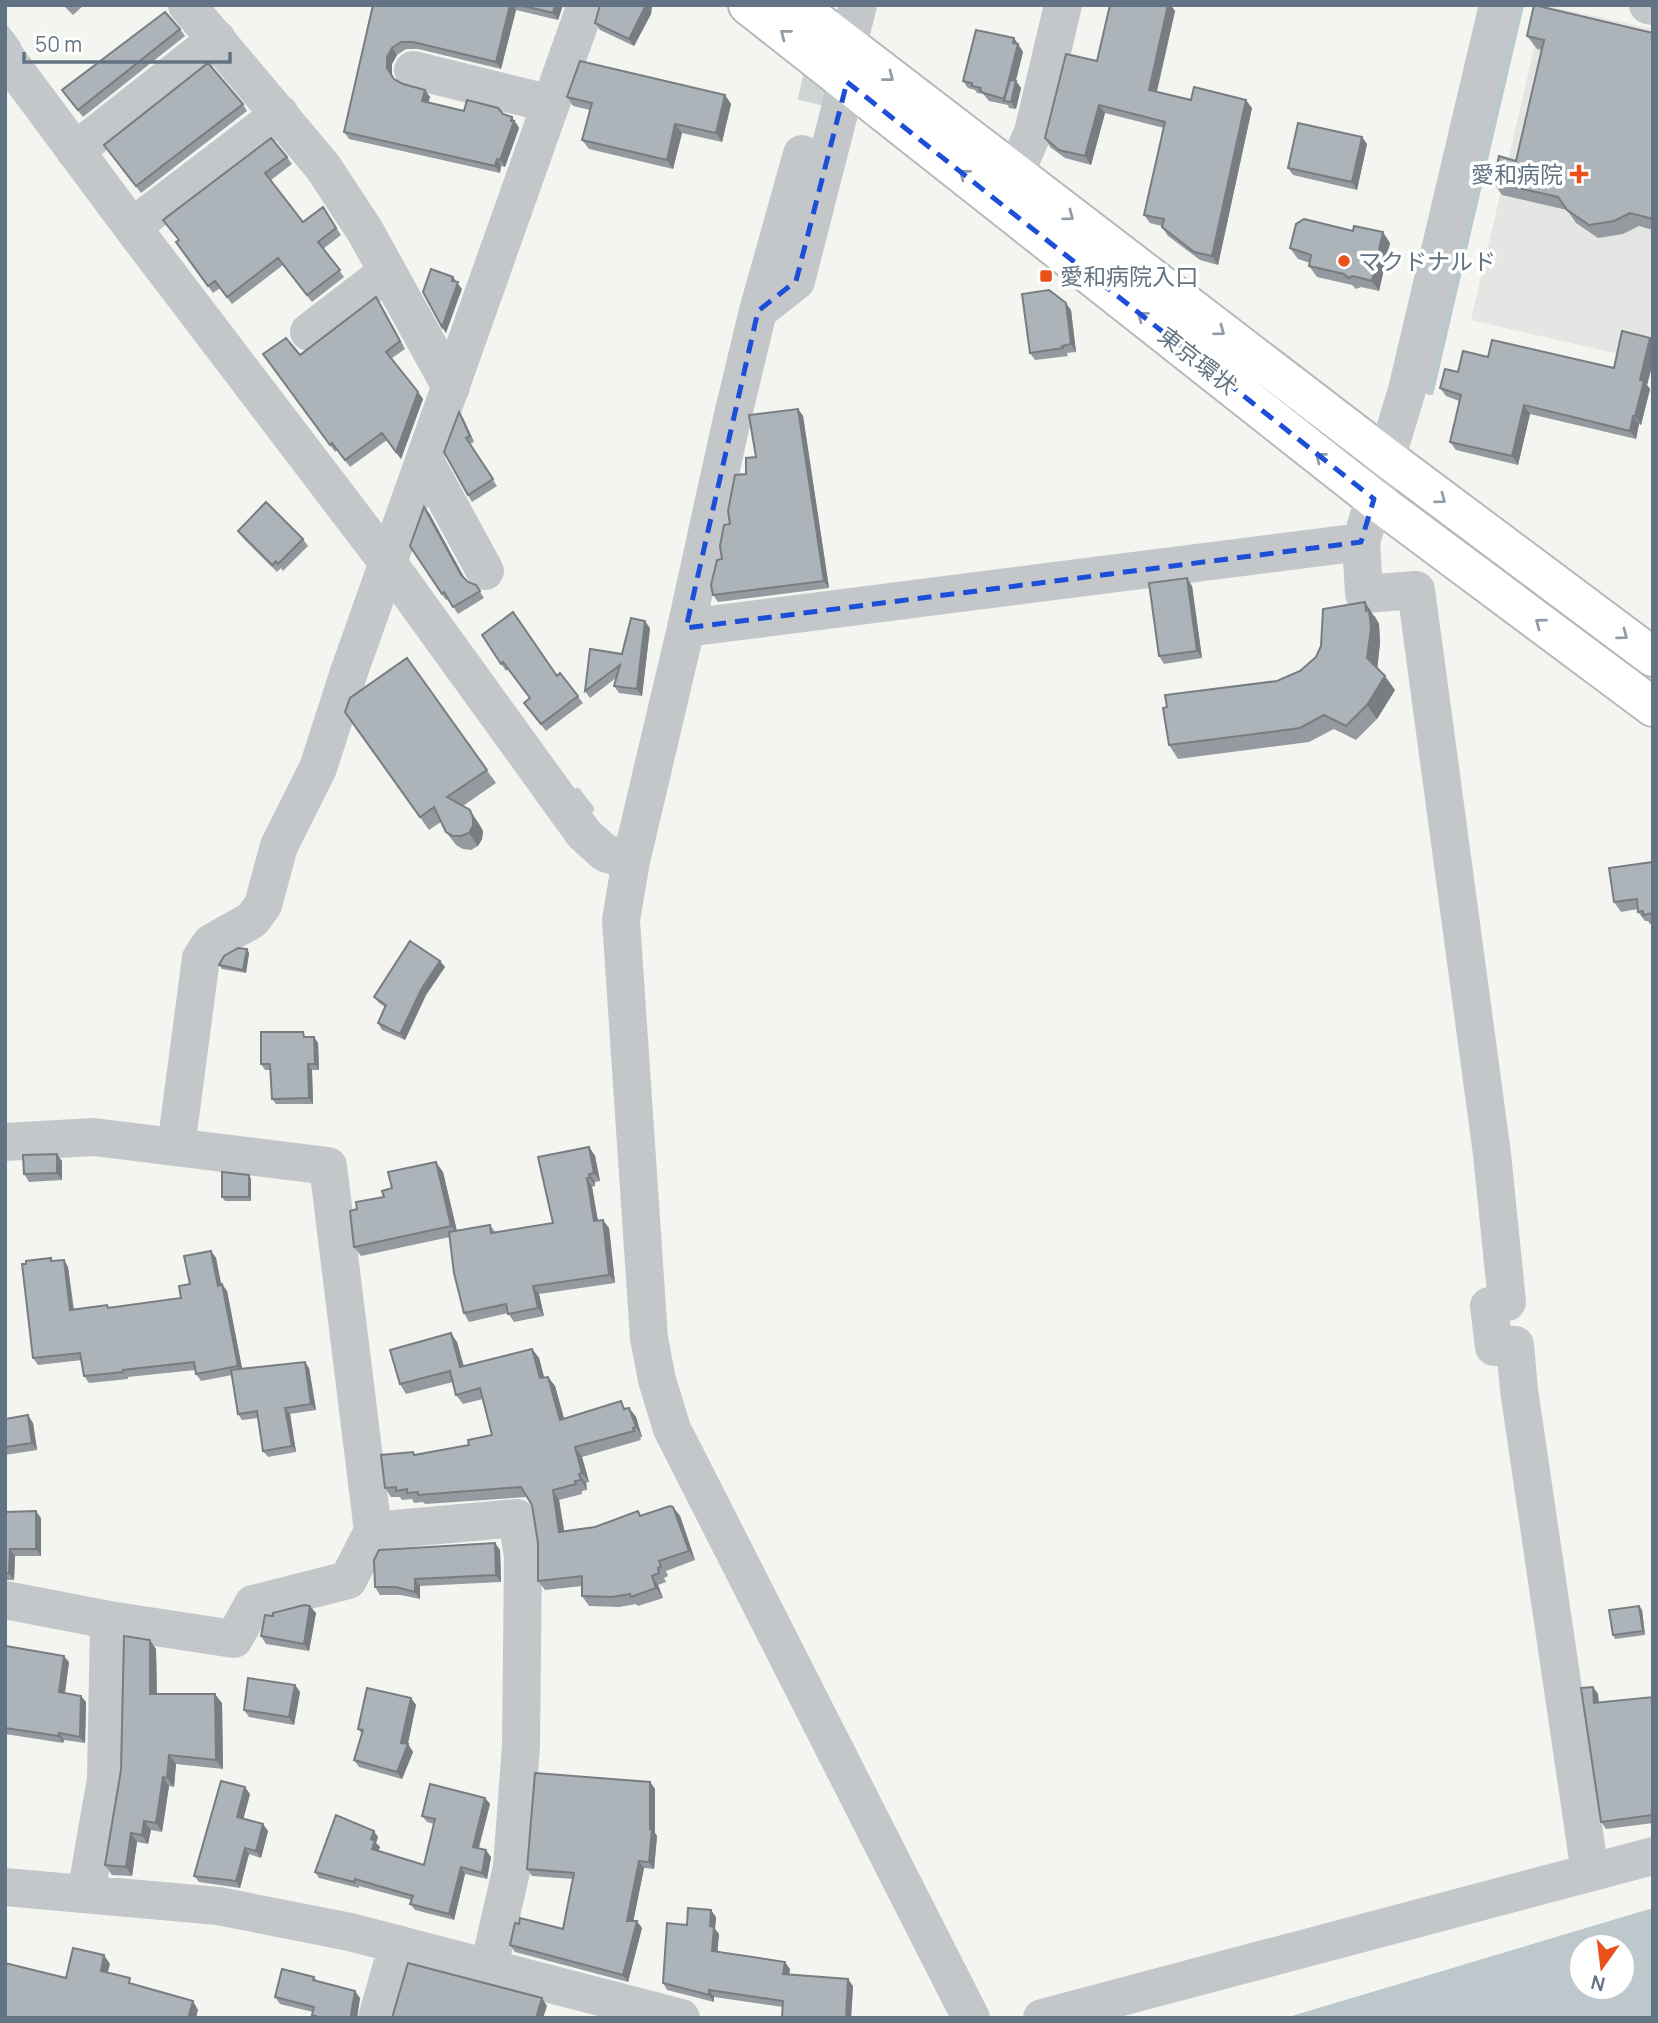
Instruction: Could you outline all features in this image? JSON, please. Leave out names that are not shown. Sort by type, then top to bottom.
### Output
[{"type":"highway","name":"東京環状","points":[[748,5],[848,64],[1015,174],[1653,657]]},
{"type":"highway","name":"東京環状","points":[[796,5],[848,64],[1374,499],[1653,707]]},
{"type":"street","points":[[187,5],[323,167],[365,231],[451,387]]},
{"type":"street","points":[[176,1147],[201,958],[211,943],[252,920],[263,905],[279,846],[318,768],[586,5]]},
{"type":"street","points":[[758,311],[796,281],[848,64],[858,5]]},
{"type":"street","points":[[1015,174],[1033,132],[1063,5]]},
{"type":"street","points":[[1498,5],[1407,390],[1361,542],[1364,594],[1416,590],[1490,1140],[1507,1302],[1489,1306],[1493,1347],[1515,1345],[1519,1390],[1590,1873]]},
{"type":"street","points":[[85,144],[217,39]]},
{"type":"street","points":[[5,56],[85,144],[142,220],[584,834],[605,853],[631,861]]},
{"type":"street","points":[[413,70],[551,104]]},
{"type":"street","points":[[816,104],[758,311],[732,419],[631,861],[621,920],[649,1338],[657,1380],[672,1429],[971,2018]]},
{"type":"street","points":[[142,220],[280,114]]},
{"type":"street","points":[[309,332],[387,272]]},
{"type":"street","points":[[425,460],[485,571]]},
{"type":"street","points":[[686,628],[1361,542]]},
{"type":"street","points":[[5,1142],[94,1137],[328,1166],[373,1531],[348,1580],[253,1604],[234,1639],[109,1620],[5,1600]]},
{"type":"street","points":[[373,1531],[517,1518],[523,1556],[521,1745],[512,1867],[489,1967]]},
{"type":"street","points":[[86,1894],[106,1779],[109,1620]]},
{"type":"street","points":[[1042,2018],[1653,1856]]},
{"type":"street","points":[[5,1887],[218,1906],[398,1944],[681,2018]]},
{"type":"street","points":[[377,2018],[398,1944]]},
{"type":"highlighted area","points":[[847,82],[1374,499],[1361,542],[686,628],[758,311],[796,281]]},
{"type":"shaded area","name":"愛和病院","points":[[1544,5],[1653,29],[1653,362],[1471,320]]},
{"type":"shaded area","points":[[1653,1908],[1653,2018],[1285,2018],[1567,1934],[1567,2002],[1637,2002],[1637,1932],[1573,1932]]},
{"type":"building","points":[[373,5],[510,5],[496,62],[413,42],[401,42],[392,48],[387,57],[387,68],[394,79],[425,90],[422,101],[464,111],[467,100],[498,108],[503,114],[512,117],[511,121],[514,121],[500,160],[497,159],[495,166],[344,132]]},
{"type":"building","points":[[520,5],[555,5],[553,13]]},
{"type":"building","points":[[600,5],[646,5],[629,39],[595,23]]},
{"type":"building","points":[[1110,5],[1168,5],[1149,90],[1191,100],[1194,87],[1246,100],[1212,256],[1194,252],[1162,227],[1164,219],[1144,215],[1165,122],[1099,105],[1085,156],[1059,150],[1045,138],[1066,54],[1097,61]]},
{"type":"building","points":[[1534,5],[1653,33],[1653,219],[1630,213],[1614,221],[1589,225],[1567,210],[1558,197],[1493,182],[1499,156],[1516,161],[1544,40],[1527,36]]},
{"type":"building","points":[[165,12],[180,29],[78,110],[62,90]]},
{"type":"building","points":[[976,30],[1014,38],[1013,43],[1018,44],[1004,99],[984,93],[980,91],[981,88],[963,81]]},
{"type":"building","points":[[580,61],[725,95],[716,133],[675,124],[667,160],[582,140],[592,103],[567,97]]},
{"type":"building","points":[[208,63],[243,104],[136,186],[104,145]]},
{"type":"building","points":[[1010,80],[1016,81],[1011,102],[1004,101]]},
{"type":"building","points":[[1298,123],[1362,137],[1352,182],[1288,168]]},
{"type":"building","points":[[271,138],[287,157],[265,173],[303,222],[323,207],[336,228],[318,242],[340,270],[307,295],[278,258],[227,297],[215,281],[208,286],[163,220]]},
{"type":"building","name":"マクドナルド","points":[[1304,219],[1353,231],[1354,226],[1383,232],[1372,281],[1353,276],[1348,278],[1344,274],[1309,266],[1311,255],[1290,248],[1296,224]]},
{"type":"building","points":[[431,269],[453,277],[452,281],[458,282],[442,327],[423,292]]},
{"type":"building","points":[[1049,290],[1066,303],[1071,344],[1062,346],[1063,348],[1030,353],[1022,294]]},
{"type":"building","points":[[376,297],[400,341],[386,352],[418,392],[396,452],[382,433],[345,460],[332,443],[330,445],[263,354],[286,338],[300,355]]},
{"type":"building","points":[[1622,331],[1650,338],[1640,380],[1644,381],[1630,431],[1524,405],[1512,456],[1450,442],[1461,395],[1440,388],[1445,369],[1458,372],[1463,351],[1488,357],[1492,340],[1614,368]]},
{"type":"building","points":[[798,409],[824,581],[713,595],[711,585],[717,560],[722,559],[720,546],[724,525],[730,524],[728,511],[735,475],[746,474],[746,458],[756,457],[749,415]]},
{"type":"building","points":[[459,412],[470,436],[466,438],[493,479],[468,495],[444,452]]},
{"type":"building","points":[[266,502],[303,539],[278,564],[276,561],[272,565],[238,531]]},
{"type":"building","points":[[424,507],[461,575],[480,591],[453,607],[410,546]]},
{"type":"building","points":[[1187,578],[1197,651],[1159,656],[1149,583]]},
{"type":"building","points":[[1365,602],[1366,611],[1369,610],[1371,629],[1367,658],[1385,676],[1367,705],[1346,726],[1324,715],[1300,728],[1169,745],[1163,708],[1167,707],[1165,695],[1277,681],[1300,671],[1316,657],[1321,646],[1323,609]]},
{"type":"building","points":[[513,612],[557,676],[560,673],[578,696],[541,724],[524,703],[530,698],[503,662],[501,664],[482,635]]},
{"type":"building","points":[[631,618],[645,621],[637,689],[614,686],[620,665],[585,691],[590,649],[622,654]]},
{"type":"building","points":[[407,658],[487,770],[447,797],[470,810],[473,818],[469,833],[461,836],[446,832],[434,807],[420,817],[345,712],[350,698]]},
{"type":"building","points":[[1653,862],[1653,913],[1643,915],[1643,911],[1638,912],[1637,899],[1614,902],[1609,868]]},
{"type":"building","points":[[410,941],[440,961],[422,988],[400,1034],[378,1023],[386,1005],[374,997]]},
{"type":"building","points":[[238,948],[247,949],[243,970],[219,965],[224,956]]},
{"type":"building","points":[[261,1032],[303,1032],[304,1037],[314,1037],[315,1064],[308,1064],[309,1098],[272,1099],[270,1064],[261,1064]]},
{"type":"building","points":[[589,1147],[594,1173],[587,1178],[594,1221],[603,1220],[609,1275],[533,1286],[538,1308],[508,1314],[506,1304],[464,1313],[454,1273],[449,1232],[490,1225],[491,1233],[553,1223],[538,1157]]},
{"type":"building","points":[[57,1154],[57,1173],[24,1174],[23,1155]]},
{"type":"building","points":[[436,1162],[451,1226],[354,1247],[350,1211],[357,1209],[356,1202],[384,1197],[382,1191],[392,1188],[388,1172]]},
{"type":"building","points":[[222,1172],[249,1175],[249,1197],[222,1197]]},
{"type":"building","points":[[211,1251],[218,1286],[222,1284],[238,1366],[196,1374],[194,1362],[84,1376],[80,1353],[33,1358],[22,1264],[26,1264],[26,1261],[51,1258],[51,1261],[64,1260],[70,1310],[107,1305],[108,1308],[181,1298],[179,1286],[190,1284],[184,1256]]},
{"type":"building","points":[[451,1333],[460,1367],[532,1349],[540,1378],[548,1377],[560,1420],[621,1401],[624,1409],[629,1408],[636,1427],[633,1428],[634,1431],[575,1447],[582,1473],[579,1474],[581,1480],[553,1490],[559,1532],[595,1527],[638,1511],[640,1516],[673,1507],[689,1551],[659,1561],[659,1573],[652,1576],[656,1588],[631,1597],[630,1594],[612,1597],[582,1596],[582,1576],[538,1581],[538,1543],[532,1505],[521,1487],[418,1495],[418,1492],[407,1493],[407,1489],[396,1491],[396,1487],[385,1488],[381,1455],[413,1452],[414,1455],[469,1445],[468,1440],[492,1435],[480,1388],[456,1395],[450,1371],[400,1384],[390,1350]]},
{"type":"building","points":[[305,1362],[311,1404],[285,1408],[292,1446],[263,1451],[257,1411],[238,1414],[231,1370]]},
{"type":"building","points":[[28,1415],[32,1443],[5,1447],[5,1419]]},
{"type":"building","points":[[36,1511],[36,1549],[10,1549],[9,1573],[5,1573],[5,1512]]},
{"type":"building","points":[[495,1543],[496,1575],[415,1579],[415,1592],[396,1587],[375,1587],[374,1560],[379,1550]]},
{"type":"building","points":[[310,1606],[304,1644],[261,1636],[265,1615],[273,1616],[273,1613]]},
{"type":"building","points":[[1639,1606],[1643,1631],[1613,1635],[1609,1610]]},
{"type":"building","points":[[124,1636],[150,1640],[150,1694],[215,1694],[216,1760],[169,1755],[167,1778],[163,1777],[156,1823],[144,1821],[142,1835],[131,1833],[126,1867],[105,1865],[121,1770]]},
{"type":"building","points":[[6,1646],[64,1656],[59,1692],[81,1696],[80,1737],[5,1728]]},
{"type":"building","points":[[248,1678],[295,1685],[289,1717],[244,1710]]},
{"type":"building","points":[[1593,1687],[1594,1703],[1653,1697],[1653,1815],[1601,1822],[1581,1688]]},
{"type":"building","points":[[367,1688],[411,1698],[401,1743],[408,1744],[397,1772],[354,1760],[363,1730],[358,1729]]},
{"type":"building","points":[[535,1773],[650,1782],[652,1829],[649,1862],[639,1861],[627,1921],[637,1921],[623,1975],[510,1945],[515,1923],[519,1924],[520,1918],[563,1929],[574,1873],[527,1869]]},
{"type":"building","points":[[221,1781],[245,1787],[237,1817],[263,1824],[256,1851],[245,1848],[236,1881],[194,1876]]},
{"type":"building","points":[[430,1784],[485,1798],[473,1847],[486,1850],[482,1873],[461,1867],[449,1914],[410,1904],[413,1896],[355,1879],[354,1882],[315,1872],[336,1815],[374,1831],[372,1849],[424,1865],[435,1819],[422,1816]]},
{"type":"building","points":[[688,1908],[711,1910],[710,1926],[714,1927],[712,1951],[785,1962],[783,1974],[848,1979],[846,2018],[782,2018],[783,2001],[709,1990],[709,1995],[663,1983],[667,1923],[687,1925]]},
{"type":"building","points":[[73,1948],[104,1955],[101,1971],[130,1978],[129,1983],[193,2001],[189,2015],[198,2018],[5,2018],[5,1963],[66,1978]]},
{"type":"building","points":[[408,1963],[542,1998],[536,2018],[392,2018]]},
{"type":"building","points":[[282,1969],[355,1991],[352,2018],[322,2018],[312,2015],[314,2007],[275,1997]]},
{"type":"waterway","points":[[1430,391],[1520,5]]},
{"type":"waterway","points":[[5,29],[17,45]]},
{"type":"waterway","points":[[577,792],[590,809]]},
{"type":"tunnel","points":[[816,104],[832,35]]},
{"type":"place","name":"愛和病院","points":[[1579,174]]},
{"type":"place","name":"マクドナルド","points":[[1344,261]]},
{"type":"place","name":"愛和病院入口","points":[[1046,276]]}]
